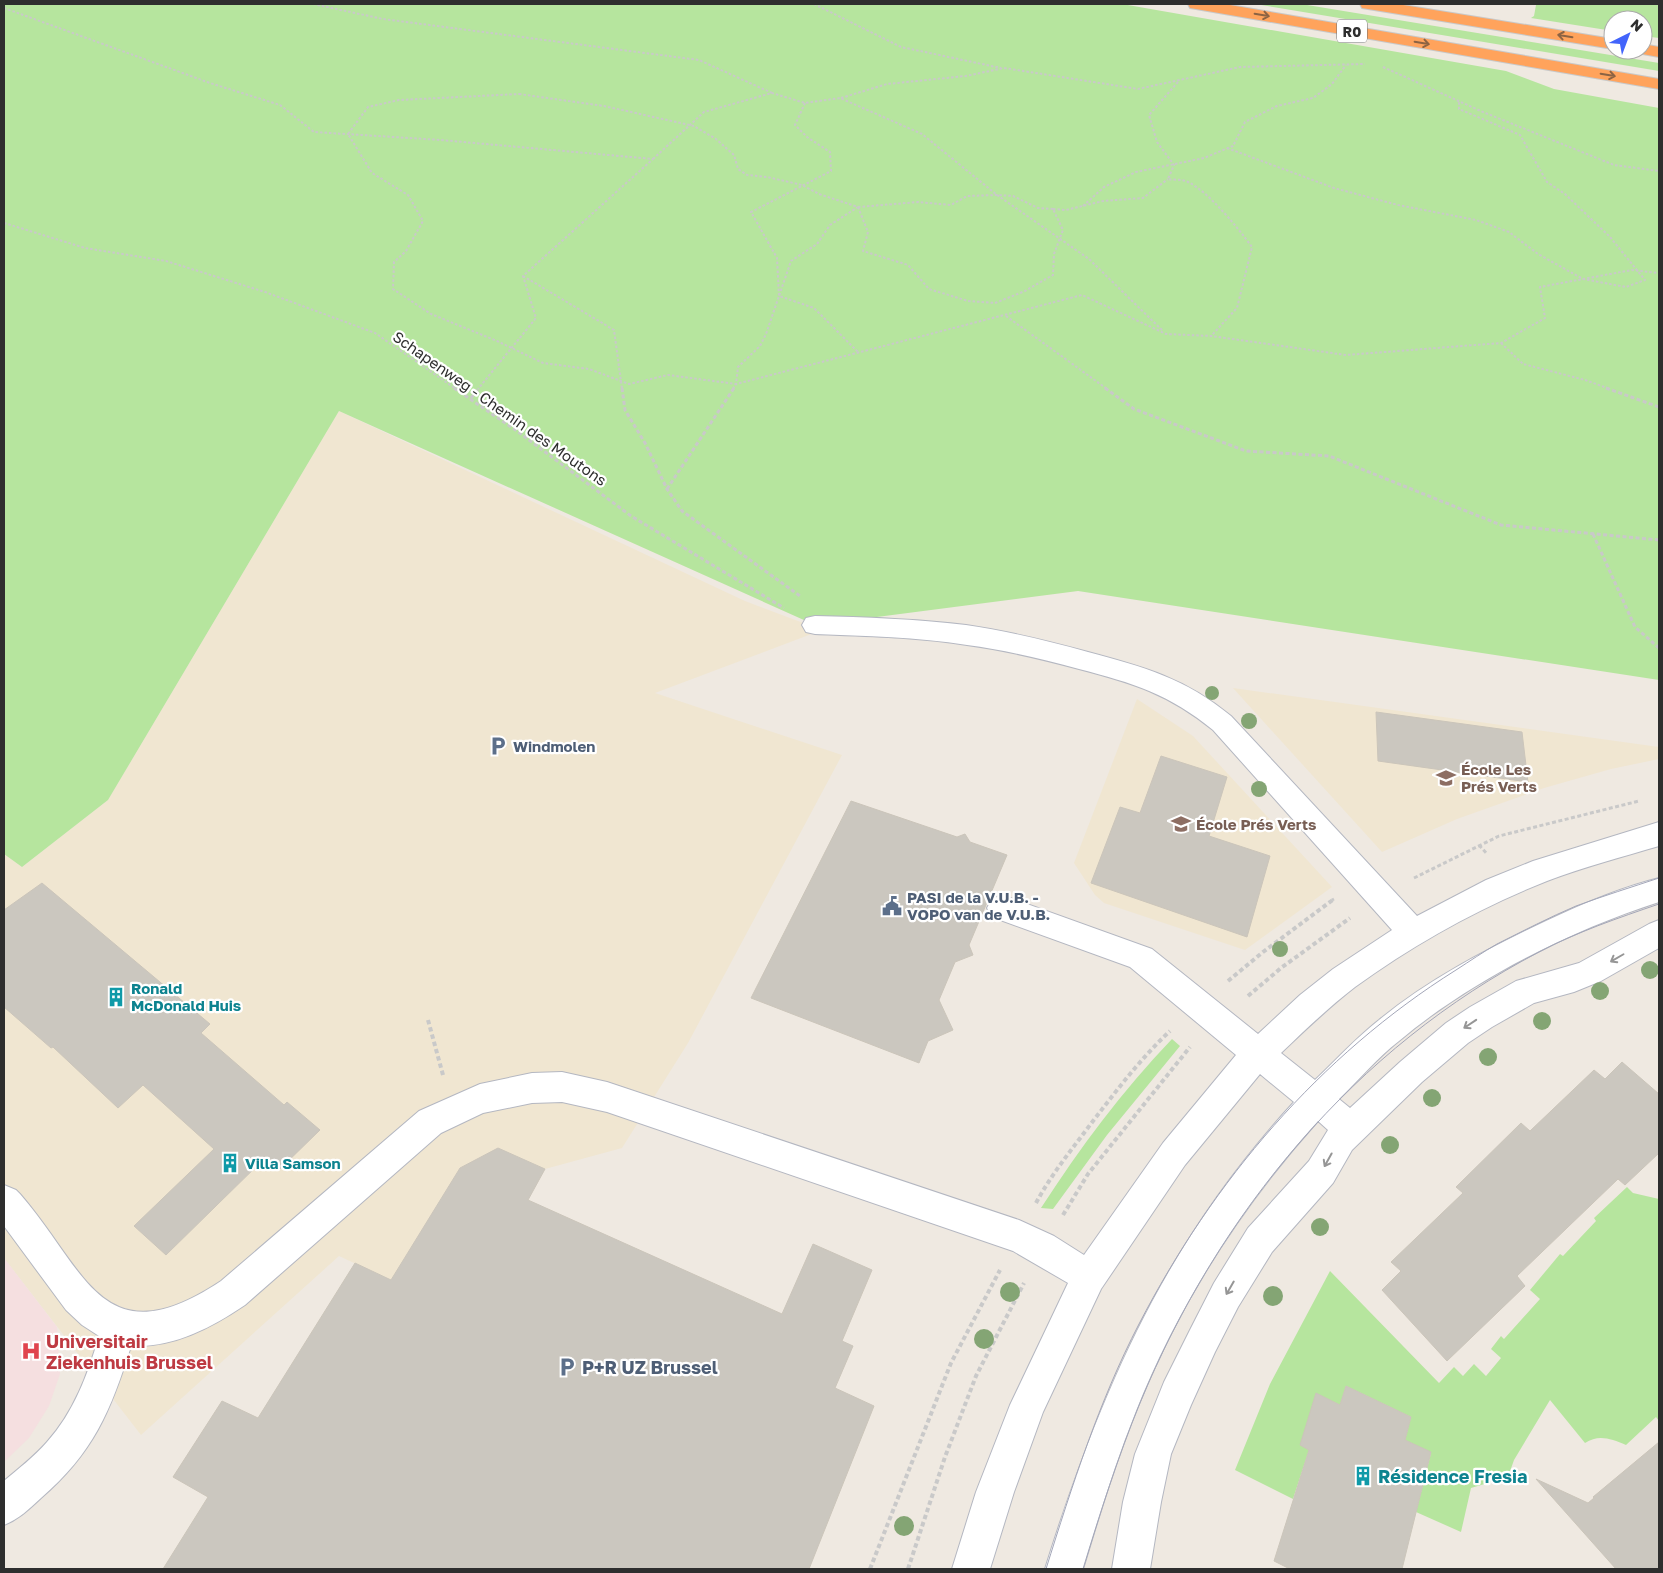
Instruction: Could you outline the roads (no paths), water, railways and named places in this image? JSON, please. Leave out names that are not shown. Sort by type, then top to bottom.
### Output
[{"type":"highway","name":"R0","points":[[1196,4],[1659,84]]},
{"type":"highway","name":"R0","points":[[1368,4],[1603,42]]},
{"type":"street","points":[[815,625],[906,629],[968,635],[1068,656],[1154,680],[1175,690],[1202,706],[1222,723],[1413,932]]},
{"type":"street","points":[[971,1569],[995,1492],[1028,1405],[1089,1277],[1174,1154],[1218,1099],[1259,1053],[1317,999],[1344,978],[1413,932],[1496,888],[1543,870],[1659,834]]},
{"type":"street","points":[[1064,1569],[1083,1508],[1121,1403],[1153,1333],[1189,1268],[1237,1192],[1315,1099],[1393,1027],[1449,988],[1508,954],[1573,922],[1659,890]]},
{"type":"street","points":[[1002,908],[1142,958],[1350,1128]]},
{"type":"street","points":[[1131,1569],[1142,1502],[1153,1454],[1177,1395],[1203,1340],[1226,1295],[1260,1240],[1311,1185],[1321,1172],[1340,1139],[1411,1072],[1457,1033],[1481,1017],[1527,991],[1590,972],[1659,933]]},
{"type":"street","points":[[4,1201],[69,1287],[94,1314],[119,1327],[148,1331],[186,1320],[214,1307],[234,1293],[430,1122],[480,1099],[532,1088],[562,1087],[608,1097],[1019,1237],[1042,1248],[1089,1277]]},
{"type":"street","points":[[4,1506],[65,1450],[82,1423],[107,1368],[119,1327]]},
{"type":"tram line","points":[[1046,1569],[1076,1475],[1099,1413],[1139,1324],[1168,1271],[1200,1220],[1274,1126],[1315,1082],[1359,1041],[1406,1004],[1476,957],[1546,919],[1576,906],[1659,878]]},
{"type":"tram line","points":[[1083,1569],[1132,1423],[1172,1333],[1210,1265],[1252,1202],[1300,1142],[1353,1087],[1410,1036],[1472,991],[1539,952],[1568,938],[1659,904]]},
{"type":"place","name":"Windmolen","points":[[498,746]]},
{"type":"place","name":"École Les Prés Verts","points":[[1446,778]]},
{"type":"place","name":"École Prés Verts","points":[[1181,824]]},
{"type":"place","name":"PASI de la V.U.B. - VOPO van de V.U.B.","points":[[892,906]]},
{"type":"place","name":"Ronald McDonald Huis","points":[[116,997]]},
{"type":"place","name":"Villa Samson","points":[[230,1163]]},
{"type":"place","name":"Universitair Ziekenhuis Brussel","points":[[31,1351]]},
{"type":"place","name":"P+R UZ Brussel","points":[[567,1367]]},
{"type":"place","name":"Résidence Fresia","points":[[1363,1476]]}]
